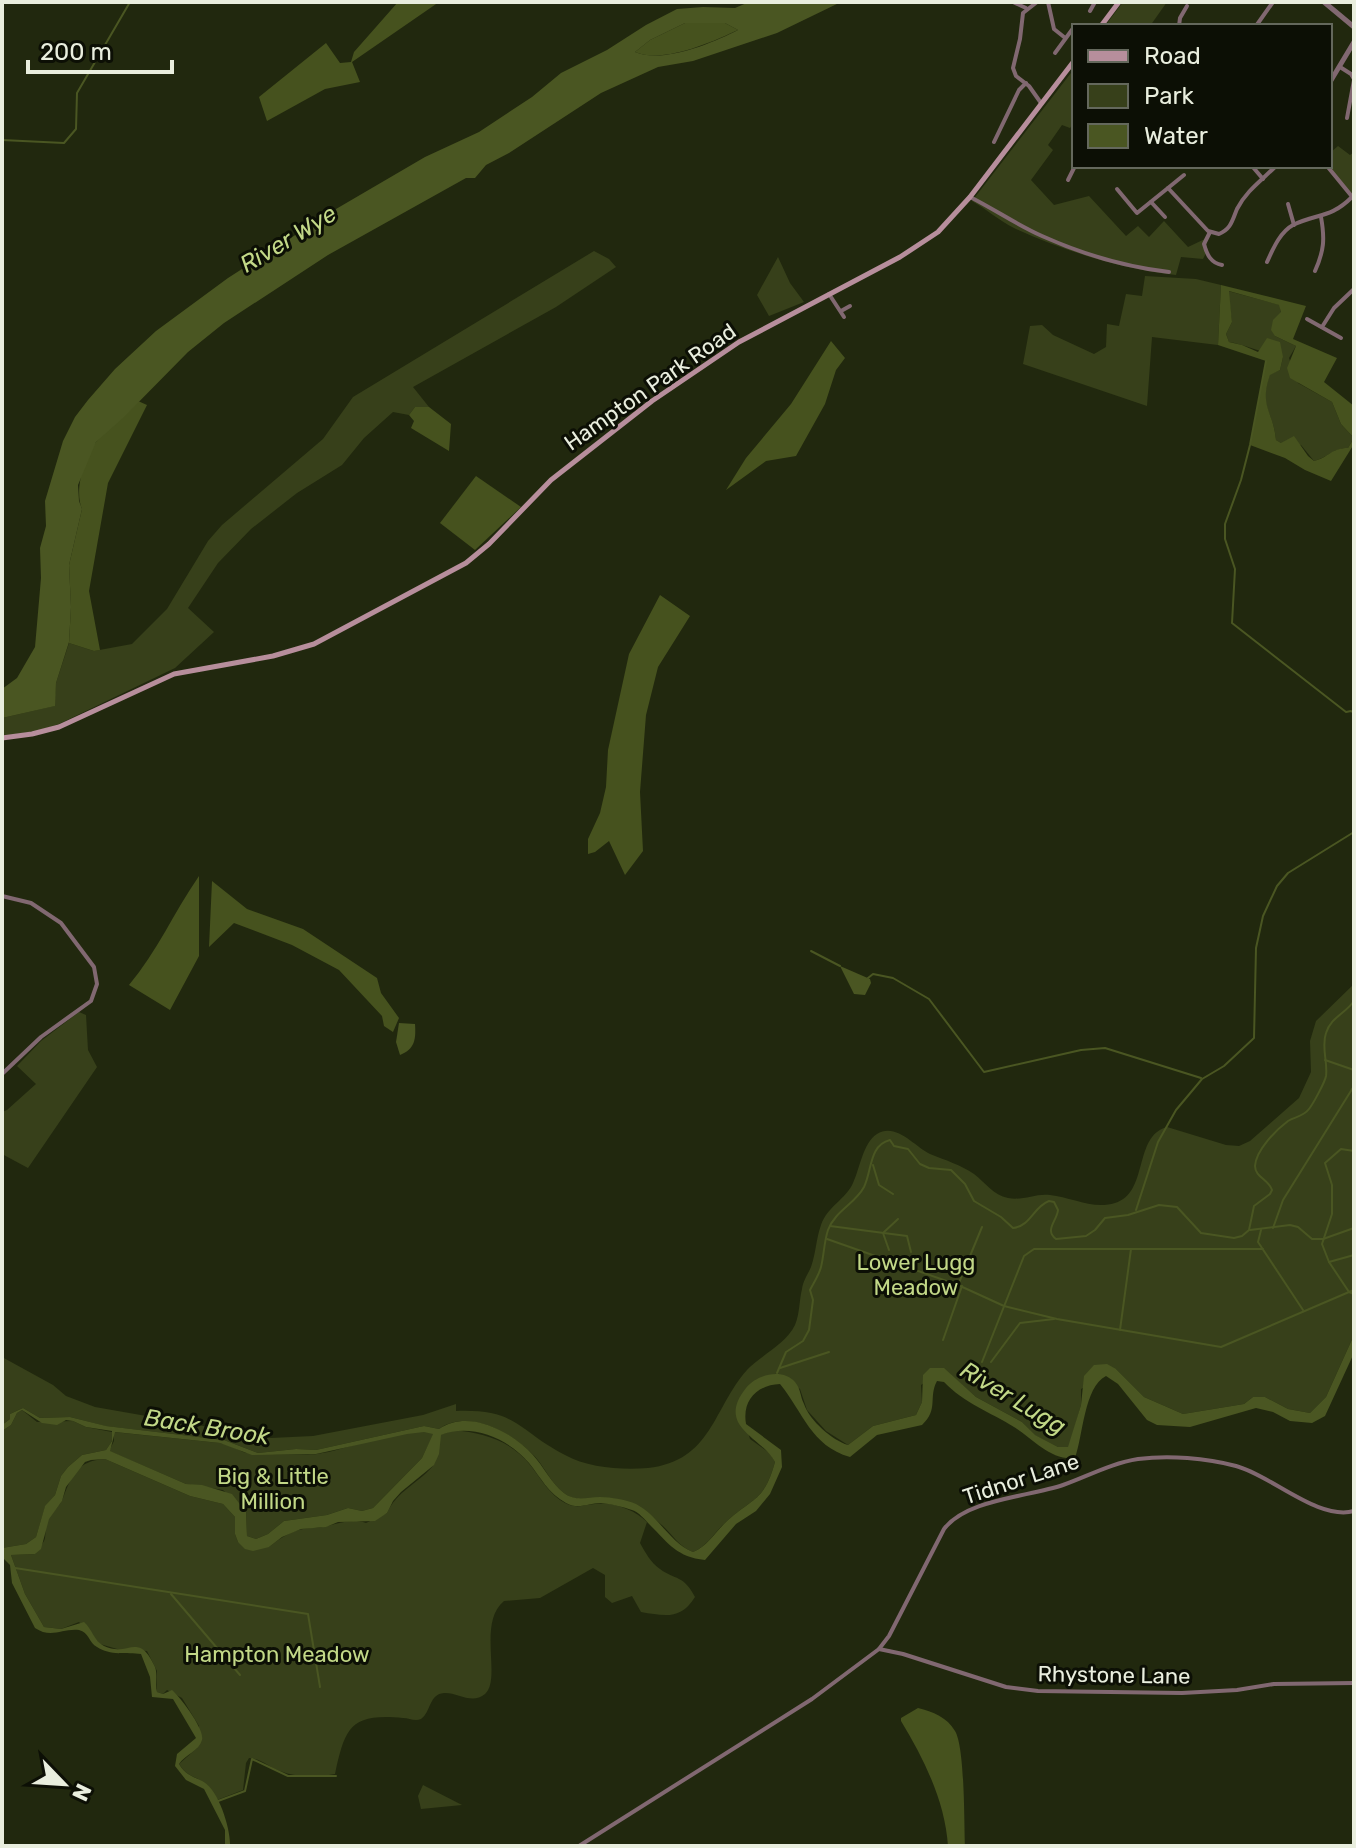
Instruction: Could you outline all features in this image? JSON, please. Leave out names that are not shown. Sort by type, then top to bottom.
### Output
[{"type":"main road","points":[[1102,24],[1119,2]]},
{"type":"main road","name":"Hampton Park Road","points":[[2,738],[59,727],[174,674],[293,651],[336,634],[466,563],[489,544],[551,480],[618,426],[739,342],[924,242],[946,224],[1072,64]]},
{"type":"street","points":[[1013,2],[1026,8]]},
{"type":"street","points":[[1037,2],[1026,8],[1021,19],[1013,68],[1016,76],[1026,83],[1041,103]]},
{"type":"street","points":[[1048,2],[1054,29],[1064,37]]},
{"type":"street","points":[[1090,11],[1095,2]]},
{"type":"street","points":[[1257,24],[1273,2]]},
{"type":"street","points":[[1324,2],[1354,27]]},
{"type":"street","points":[[1179,24],[1187,6]]},
{"type":"street","points":[[1055,53],[1072,29]]},
{"type":"street","points":[[1332,79],[1354,42]]},
{"type":"street","points":[[1340,67],[1354,80],[1347,118]]},
{"type":"street","points":[[994,142],[1019,90],[1026,83]]},
{"type":"street","points":[[1068,180],[1074,168]]},
{"type":"street","points":[[1254,168],[1263,179]]},
{"type":"street","points":[[1168,188],[1214,235],[1227,231],[1243,198],[1274,168]]},
{"type":"street","points":[[1267,262],[1276,243],[1294,225],[1340,210],[1353,198],[1329,168]]},
{"type":"street","points":[[1117,189],[1137,213],[1184,175]]},
{"type":"street","points":[[970,197],[1044,237],[1147,270],[1169,272]]},
{"type":"street","points":[[1151,202],[1165,217]]},
{"type":"street","points":[[1288,204],[1294,225]]},
{"type":"street","points":[[1315,271],[1325,239],[1321,217]]},
{"type":"street","points":[[1210,232],[1204,244],[1206,252],[1215,264],[1222,265]]},
{"type":"street","points":[[1322,327],[1334,308],[1354,289]]},
{"type":"street","points":[[829,294],[844,317]]},
{"type":"street","points":[[841,311],[850,306]]},
{"type":"street","points":[[1307,319],[1341,338]]},
{"type":"street","points":[[2,896],[31,903],[61,923],[94,967],[97,984],[91,1001],[41,1037],[2,1074]]},
{"type":"street","name":"Tidnor Lane","points":[[579,1846],[812,1699],[879,1649],[952,1519],[982,1506],[1050,1489],[1124,1462],[1163,1458],[1220,1462],[1251,1470],[1328,1510],[1354,1511]]},
{"type":"street","name":"Rhystone Lane","points":[[879,1649],[1006,1687],[1038,1691],[1182,1693],[1274,1684],[1354,1683]]},
{"type":"green space","points":[[1123,2],[1167,2],[1151,24],[1106,24]]},
{"type":"green space","points":[[1072,72],[1072,126],[1070,128],[1062,125],[1048,145],[1053,150],[1031,180],[1054,205],[1089,196],[1126,236],[1138,226],[1149,237],[1164,221],[1188,247],[1207,238],[1206,253],[1203,259],[1181,257],[1176,275],[1114,264],[1014,228],[972,201]]},
{"type":"green space","points":[[1338,146],[1350,155],[1354,152],[1354,199],[1329,168],[1332,168],[1332,151]]},
{"type":"green space","points":[[594,251],[616,267],[556,307],[413,387],[429,407],[415,407],[409,415],[393,412],[364,438],[342,465],[297,493],[251,529],[218,563],[188,608],[214,632],[175,668],[59,724],[2,736],[2,718],[54,706],[56,683],[69,643],[94,651],[132,644],[167,609],[208,541],[222,525],[323,439],[353,397]]},
{"type":"green space","points":[[778,257],[790,283],[804,302],[769,316],[757,295]]},
{"type":"green space","points":[[1145,276],[1196,279],[1221,285],[1218,345],[1152,337],[1147,406],[1023,364],[1030,326],[1042,325],[1053,335],[1094,354],[1106,347],[1107,324],[1119,326],[1126,294],[1142,296]]},
{"type":"green space","points":[[1228,291],[1280,305],[1275,336],[1296,346],[1289,358],[1298,383],[1332,402],[1341,424],[1354,438],[1348,448],[1314,461],[1301,445],[1276,440],[1265,395],[1270,374],[1280,370],[1283,357],[1229,342],[1226,334],[1232,322]]},
{"type":"green space","name":"Lower Lugg Meadow","points":[[1354,984],[1354,1335],[1326,1397],[1310,1413],[1288,1409],[1265,1397],[1253,1397],[1244,1404],[1183,1414],[1144,1397],[1116,1369],[1081,1389],[1081,1405],[1069,1448],[1058,1447],[1034,1435],[1022,1422],[976,1397],[944,1369],[921,1385],[922,1402],[916,1415],[873,1426],[848,1445],[826,1431],[807,1410],[800,1389],[777,1373],[739,1400],[750,1439],[771,1454],[775,1462],[767,1485],[757,1498],[693,1552],[681,1545],[652,1517],[629,1503],[617,1499],[578,1499],[564,1493],[528,1450],[505,1433],[478,1422],[451,1423],[439,1429],[424,1426],[316,1450],[258,1453],[224,1440],[105,1426],[70,1417],[40,1418],[23,1408],[10,1414],[10,1419],[2,1425],[2,1357],[53,1385],[66,1396],[95,1407],[271,1438],[313,1436],[423,1415],[456,1404],[456,1411],[477,1411],[505,1417],[549,1446],[584,1463],[627,1469],[669,1463],[686,1455],[698,1444],[747,1370],[791,1332],[797,1320],[803,1286],[813,1262],[821,1225],[850,1189],[865,1150],[877,1134],[884,1131],[898,1133],[930,1154],[969,1171],[1008,1198],[1045,1195],[1090,1204],[1115,1203],[1126,1197],[1133,1188],[1149,1141],[1156,1132],[1167,1127],[1239,1146],[1250,1141],[1299,1098],[1311,1072],[1310,1041],[1316,1021]]},
{"type":"green space","points":[[79,1012],[86,1015],[88,1050],[97,1067],[28,1168],[2,1154],[2,1112],[36,1084],[17,1066],[41,1041]]},
{"type":"green space","points":[[22,1410],[37,1422],[73,1421],[112,1432],[112,1441],[106,1450],[82,1455],[68,1467],[61,1476],[55,1495],[45,1507],[36,1537],[26,1544],[2,1548],[2,1431]]},
{"type":"green space","name":"Hampton Meadow","points":[[454,1430],[476,1433],[506,1444],[523,1457],[550,1491],[569,1505],[616,1505],[642,1518],[647,1522],[640,1543],[648,1557],[660,1569],[683,1581],[695,1597],[684,1610],[672,1615],[641,1612],[632,1596],[612,1603],[605,1597],[605,1575],[593,1568],[540,1598],[504,1601],[492,1623],[490,1687],[485,1694],[475,1698],[439,1694],[419,1720],[385,1717],[361,1721],[353,1727],[342,1745],[335,1774],[293,1775],[249,1758],[243,1790],[217,1800],[207,1785],[188,1774],[179,1764],[197,1748],[199,1726],[182,1698],[167,1690],[163,1694],[157,1692],[157,1671],[147,1651],[117,1649],[100,1644],[79,1622],[61,1629],[44,1627],[25,1594],[11,1555],[35,1554],[44,1540],[48,1519],[62,1501],[73,1476],[82,1466],[96,1460],[105,1459],[190,1496],[223,1504],[235,1517],[238,1542],[269,1547],[299,1530],[349,1521],[366,1523],[387,1513],[402,1493],[432,1467],[440,1435]]},
{"type":"green space","name":"Big & Little Million","points":[[114,1432],[220,1443],[248,1453],[291,1455],[331,1452],[406,1432],[434,1433],[422,1458],[373,1508],[362,1511],[348,1508],[327,1515],[284,1521],[256,1539],[247,1536],[246,1512],[223,1490],[186,1484],[109,1451]]},
{"type":"green space","points":[[423,1785],[462,1805],[421,1809],[418,1796]]},
{"type":"shaded area","points":[[398,2],[439,2],[352,62],[360,82],[325,89],[267,121],[259,97],[326,43],[340,63],[351,62],[354,52]]},
{"type":"shaded area","points":[[685,23],[725,23],[738,30],[673,53],[646,55],[635,52],[650,40]]},
{"type":"shaded area","points":[[1221,285],[1306,306],[1293,339],[1337,358],[1324,382],[1354,406],[1354,438],[1354,444],[1331,481],[1250,445],[1266,361],[1218,345]],"holes":[[[1229,291],[1279,305],[1281,312],[1273,320],[1271,330],[1275,336],[1296,346],[1287,368],[1290,378],[1332,402],[1341,424],[1354,438],[1348,448],[1314,461],[1294,436],[1281,443],[1276,440],[1266,394],[1270,375],[1280,370],[1283,357],[1280,342],[1267,338],[1258,352],[1229,342],[1226,334],[1232,322]]]},
{"type":"shaded area","points":[[831,341],[845,358],[836,370],[825,404],[796,456],[766,461],[726,490],[746,458],[791,404]]},
{"type":"shaded area","points":[[138,401],[147,405],[108,483],[89,591],[100,650],[94,651],[69,643],[69,565],[82,509],[80,484],[84,465],[96,442]]},
{"type":"shaded area","points":[[415,407],[429,407],[451,424],[449,451],[411,428],[414,421],[409,415]]},
{"type":"shaded area","points":[[476,476],[521,507],[475,550],[440,523]]},
{"type":"shaded area","points":[[660,595],[690,616],[658,667],[646,715],[640,792],[643,851],[625,875],[609,841],[588,854],[588,839],[600,813],[606,787],[608,750],[629,654]]},
{"type":"shaded area","points":[[199,876],[199,956],[170,1010],[129,985]]},
{"type":"shaded area","points":[[212,881],[247,909],[303,929],[377,978],[381,993],[399,1018],[393,1032],[384,1026],[382,1016],[339,970],[292,945],[234,923],[209,947]]},
{"type":"shaded area","points":[[918,1708],[944,1719],[955,1731],[962,1768],[965,1846],[948,1846],[943,1813],[932,1781],[901,1721]]},
{"type":"water","points":[[749,2],[841,2],[777,33],[693,61],[658,67],[601,93],[486,165],[475,178],[466,178],[328,255],[224,323],[188,352],[96,442],[78,485],[82,509],[69,565],[69,642],[56,683],[55,706],[2,718],[2,689],[17,678],[35,647],[41,578],[40,548],[46,526],[45,501],[63,441],[75,417],[115,369],[156,331],[228,278],[425,157],[479,132],[532,97],[561,73],[677,9],[735,8]],"holes":[[[685,23],[725,23],[738,30],[702,46],[673,54],[646,55],[635,52],[650,40]]]},
{"type":"water","points":[[840,966],[870,979],[865,995],[854,994]]},
{"type":"water","points":[[399,1023],[415,1024],[412,1047],[400,1055],[396,1042]]},
{"type":"water","points":[[1354,1335],[1354,1353],[1325,1416],[1312,1423],[1290,1421],[1256,1408],[1190,1427],[1157,1425],[1147,1420],[1118,1384],[1106,1376],[1093,1390],[1075,1458],[1066,1458],[1050,1453],[1014,1427],[960,1396],[944,1382],[937,1381],[932,1409],[922,1425],[877,1435],[850,1457],[826,1445],[817,1436],[780,1384],[764,1387],[749,1401],[746,1424],[781,1450],[782,1467],[770,1494],[756,1511],[736,1524],[705,1560],[687,1556],[674,1548],[635,1511],[601,1503],[579,1506],[566,1503],[550,1490],[511,1446],[476,1432],[441,1435],[434,1465],[401,1492],[387,1513],[375,1521],[338,1522],[326,1527],[301,1529],[269,1547],[253,1551],[245,1549],[238,1542],[235,1517],[223,1504],[190,1496],[105,1459],[85,1462],[66,1487],[62,1501],[49,1519],[41,1549],[35,1554],[11,1555],[25,1594],[44,1627],[61,1629],[84,1622],[104,1646],[113,1649],[138,1647],[149,1656],[156,1670],[157,1692],[163,1694],[172,1690],[200,1729],[200,1744],[179,1764],[215,1794],[226,1821],[230,1846],[225,1846],[225,1830],[204,1789],[186,1780],[175,1766],[177,1754],[196,1738],[173,1699],[152,1697],[150,1677],[141,1654],[102,1650],[79,1630],[52,1633],[35,1628],[12,1583],[10,1565],[2,1557],[2,1548],[26,1544],[36,1537],[45,1506],[55,1495],[61,1476],[68,1467],[82,1455],[106,1450],[112,1441],[112,1431],[66,1420],[57,1425],[42,1423],[22,1410],[2,1431],[2,1425],[10,1419],[10,1414],[23,1408],[40,1418],[70,1417],[106,1426],[224,1440],[258,1453],[316,1450],[424,1426],[439,1429],[451,1423],[476,1422],[502,1431],[524,1446],[555,1485],[568,1496],[609,1498],[636,1504],[693,1552],[757,1498],[767,1485],[775,1462],[744,1430],[736,1412],[746,1388],[770,1374],[784,1375],[795,1382],[816,1423],[835,1439],[848,1445],[873,1426],[916,1415],[922,1402],[923,1375],[930,1368],[944,1368],[976,1397],[1022,1422],[1035,1435],[1058,1447],[1068,1447],[1081,1405],[1084,1376],[1094,1365],[1107,1364],[1144,1397],[1183,1414],[1244,1404],[1253,1397],[1265,1397],[1288,1409],[1310,1413],[1326,1397]],"holes":[[[115,1432],[220,1443],[252,1455],[316,1454],[407,1434],[433,1434],[422,1458],[373,1508],[362,1511],[348,1508],[327,1515],[284,1521],[256,1539],[247,1536],[246,1512],[232,1494],[202,1485],[186,1484],[110,1451]]]},
{"type":"waterway","points":[[2,140],[64,143],[76,129],[77,93],[130,2]]},
{"type":"waterway","points":[[1266,361],[1250,445],[1225,524],[1225,539],[1235,569],[1232,623],[1346,712],[1354,713]]},
{"type":"waterway","points":[[1136,1210],[1158,1142],[1176,1110],[1202,1079],[1224,1066],[1254,1038],[1256,948],[1263,916],[1277,886],[1288,873],[1354,832]]},
{"type":"waterway","points":[[811,951],[840,966]]},
{"type":"waterway","points":[[868,978],[873,974],[893,978],[929,999],[984,1072],[1081,1050],[1105,1048],[1201,1078]]},
{"type":"waterway","points":[[777,1373],[786,1352],[803,1341],[809,1330],[813,1300],[810,1290],[820,1270],[831,1223],[860,1193],[878,1147],[890,1140],[894,1146],[908,1149],[920,1164],[951,1170],[965,1184],[974,1201],[1013,1228],[1024,1224],[1049,1201],[1054,1202],[1058,1210],[1051,1229],[1056,1239],[1086,1236],[1105,1218],[1128,1215],[1159,1205],[1177,1207],[1201,1233],[1234,1238],[1242,1236],[1249,1230],[1254,1206],[1272,1190],[1256,1170],[1259,1153],[1278,1130],[1311,1106],[1326,1076],[1326,1033],[1331,1023],[1354,1001]]},
{"type":"waterway","points":[[1325,1060],[1354,1070]]},
{"type":"waterway","points":[[1273,1228],[1283,1200],[1354,1086]]},
{"type":"waterway","points":[[1354,1151],[1341,1149],[1325,1163],[1332,1185],[1332,1214],[1322,1244],[1329,1262],[1349,1292],[1354,1290]]},
{"type":"waterway","points":[[873,1165],[879,1185],[893,1194]]},
{"type":"waterway","points":[[889,1250],[883,1233],[898,1219]]},
{"type":"waterway","points":[[1250,1230],[1290,1225],[1298,1227],[1312,1239],[1323,1239],[1354,1228]]},
{"type":"waterway","points":[[830,1226],[907,1236],[911,1252]]},
{"type":"waterway","points":[[958,1285],[982,1227]]},
{"type":"waterway","points":[[1261,1230],[1258,1242],[1303,1310]]},
{"type":"waterway","points":[[827,1239],[958,1285],[1004,1306],[1057,1319],[1221,1347],[1349,1292],[1354,1294]]},
{"type":"waterway","name":"River Lugg","points":[[982,1362],[1024,1256],[1034,1249],[1263,1249]]},
{"type":"waterway","points":[[1120,1330],[1131,1249]]},
{"type":"waterway","points":[[1329,1262],[1354,1255]]},
{"type":"waterway","points":[[943,1340],[962,1286]]},
{"type":"waterway","name":"River Lugg","points":[[991,1362],[1020,1323],[1054,1319]]},
{"type":"waterway","points":[[780,1368],[829,1352]]},
{"type":"waterway","points":[[15,1568],[308,1614],[320,1687]]},
{"type":"waterway","points":[[171,1594],[240,1675]]},
{"type":"waterway","points":[[218,1801],[245,1791],[252,1759],[288,1776],[336,1776]]},
{"type":"water label","name":"River Wye","points":[[288,239]]},
{"type":"water label","name":"Back Brook","points":[[207,1427]]}]
